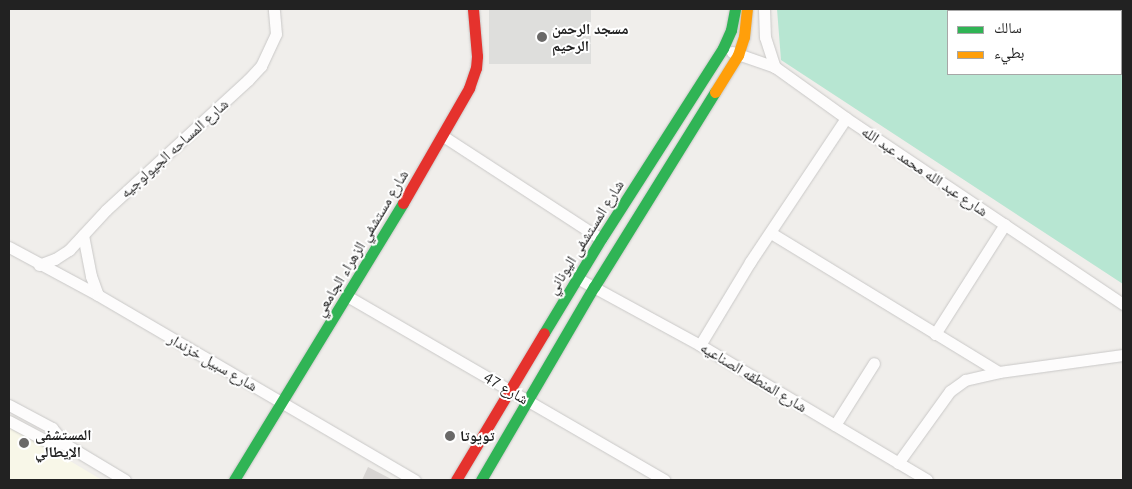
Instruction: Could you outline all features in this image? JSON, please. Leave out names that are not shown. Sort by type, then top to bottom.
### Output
[{"type":"street","name":"شارع المساحه الجيولوجيه","points":[[40,265],[62,255],[106,210],[237,91],[261,66],[276,34],[274,9]]},
{"type":"street","name":"شارع مستشفي الزهراء الجامعي","points":[[234,480],[443,136],[469,88],[476,68],[473,9]]},
{"type":"street","name":"شارع المستشفى اليوناني","points":[[456,480],[601,238],[723,48],[731,30],[735,9]]},
{"type":"street","points":[[481,480],[594,287],[738,55],[744,37],[747,9]]},
{"type":"street","points":[[764,9],[765,37],[775,67]]},
{"type":"street","name":"شارع عبد الله محمد عبد الله","points":[[723,48],[775,67],[846,118],[1123,304]]},
{"type":"street","points":[[700,345],[730,293],[846,118]]},
{"type":"street","points":[[443,136],[601,238]]},
{"type":"street","points":[[935,334],[1005,224]]},
{"type":"street","points":[[771,233],[999,372]]},
{"type":"street","points":[[83,235],[91,276],[98,295]]},
{"type":"street","name":"شارع سبيل خزندار","points":[[9,247],[98,295],[415,480]]},
{"type":"street","name":"شارع المنطقه الصناعيه","points":[[577,278],[700,345],[928,480]]},
{"type":"street","name":"شارع 47","points":[[347,296],[664,480]]},
{"type":"street","points":[[898,463],[950,391],[965,380],[999,372],[1123,355]]},
{"type":"street","points":[[835,425],[874,363]]},
{"type":"street","points":[[9,405],[52,428],[65,444]]},
{"type":"street","points":[[9,421],[44,440],[65,444],[126,480]]},
{"type":"shaded area","name":"مسجد الرحمن الرحيم","points":[[489,9],[591,9],[591,64],[489,64]]},
{"type":"shaded area","name":"المستشفى الإيطالي","points":[[9,425],[70,461],[102,480],[9,480]]},
{"type":"green space","points":[[777,9],[1123,9],[1123,284],[781,60]]},
{"type":"building","points":[[368,467],[393,480],[362,480]]},
{"type":"traffic: fast","points":[[544,333],[601,239],[723,48],[731,30],[735,9]]},
{"type":"traffic: fast","points":[[481,480],[594,287],[715,92]]},
{"type":"traffic: fast","points":[[234,480],[403,203]]},
{"type":"traffic: slow","points":[[715,92],[738,55],[744,37],[747,9]]},
{"type":"traffic: jam","points":[[403,203],[469,88],[476,68],[477,56],[473,9]]},
{"type":"traffic: jam","points":[[456,480],[544,333]]},
{"type":"place","name":"مسجد الرحمن الرحيم","points":[[542,37]]},
{"type":"place","name":"تويوتا","points":[[450,436]]},
{"type":"place","name":"المستشفى الإيطالي","points":[[24,443]]}]
